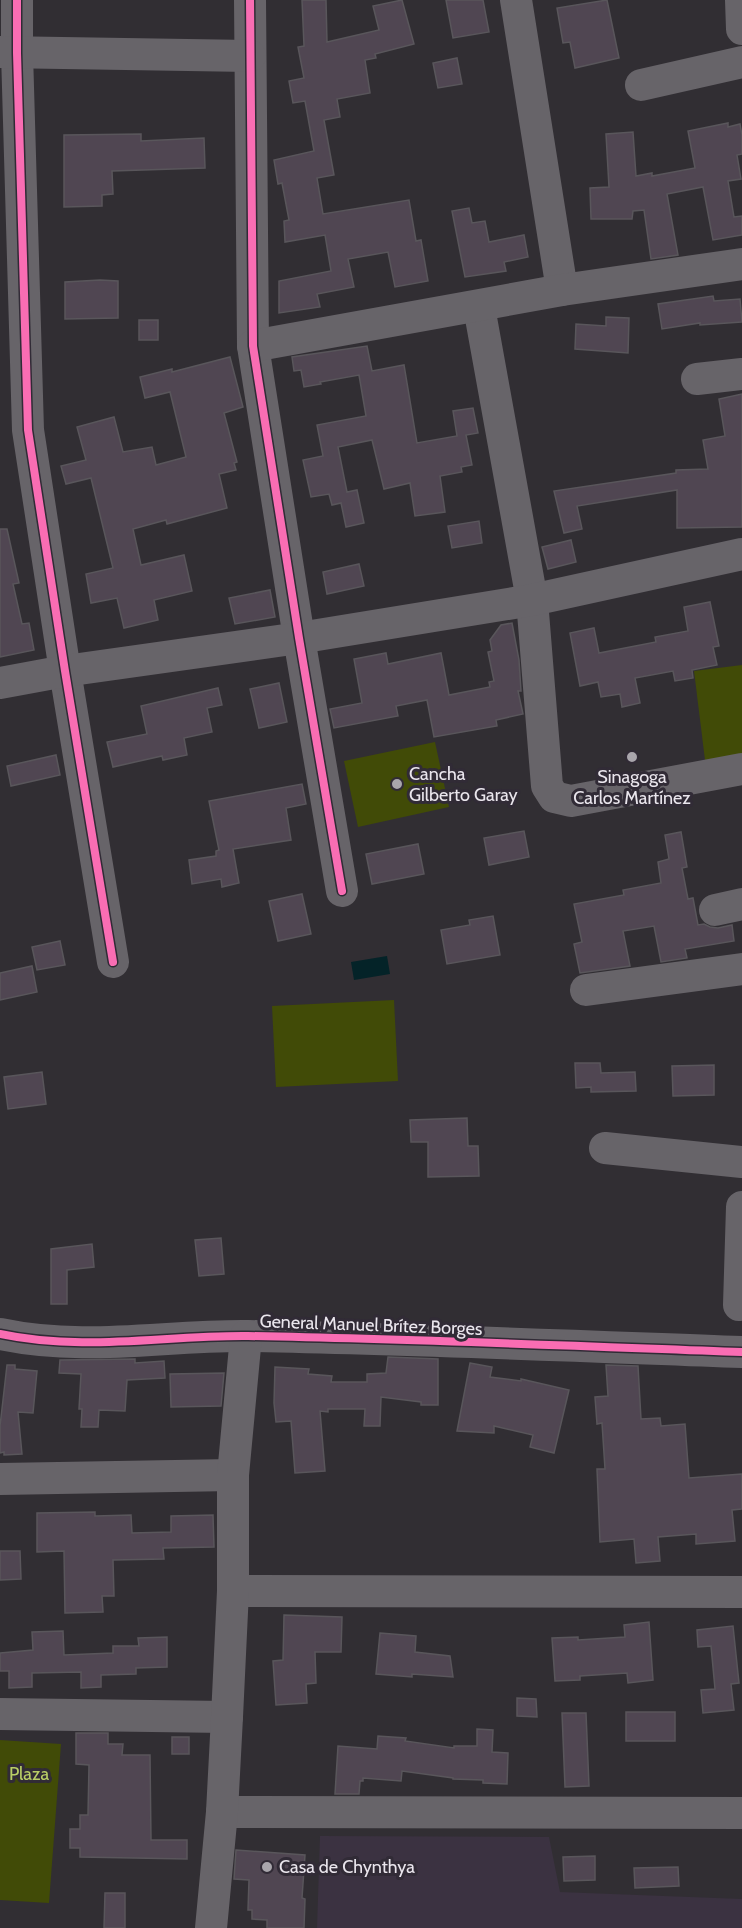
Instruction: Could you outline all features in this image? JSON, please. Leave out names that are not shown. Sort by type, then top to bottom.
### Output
[{"type":"street","points":[[17,0],[8,52],[28,430],[113,962]]},
{"type":"street","points":[[250,0],[253,346],[342,891]]},
{"type":"street","points":[[516,0],[562,290]]},
{"type":"street","points":[[741,0],[742,29]]},
{"type":"street","points":[[8,52],[250,56]]},
{"type":"street","points":[[642,85],[742,62]]},
{"type":"street","points":[[253,346],[479,307],[562,290],[742,264]]},
{"type":"street","points":[[479,307],[532,600],[547,786],[554,797],[571,801],[742,769]]},
{"type":"street","points":[[697,379],[742,374]]},
{"type":"street","points":[[0,683],[65,671],[299,638],[532,600],[742,554]]},
{"type":"street","points":[[586,990],[742,969]]},
{"type":"street","points":[[605,1148],[742,1162]]},
{"type":"street","points":[[739,1305],[742,1207]]},
{"type":"street","name":"General Manuel Brítez Borges","points":[[0,1334],[44,1341],[79,1343],[246,1336],[742,1352]]},
{"type":"street","points":[[211,1928],[222,1812],[227,1717],[233,1591],[233,1475],[246,1336]]},
{"type":"street","points":[[0,1479],[233,1475]]},
{"type":"street","points":[[233,1591],[742,1592]]},
{"type":"street","points":[[0,1714],[227,1717]]},
{"type":"street","points":[[222,1812],[742,1813]]},
{"type":"shaded area","points":[[320,1836],[549,1837],[560,1892],[742,1899],[742,1928],[317,1928]]},
{"type":"green space","points":[[742,665],[742,755],[705,760],[694,671]]},
{"type":"green space","name":"Cancha Gilberto Garay","points":[[435,742],[449,807],[358,827],[344,761]]},
{"type":"green space","points":[[394,1000],[398,1081],[276,1087],[272,1006]]},
{"type":"green space","name":"Plaza","points":[[0,1740],[61,1744],[49,1903],[0,1900]]},
{"type":"water","points":[[387,956],[390,974],[354,980],[351,962]]},
{"type":"building","points":[[302,0],[326,0],[327,42],[379,30],[373,6],[402,0],[414,44],[375,54],[376,58],[365,60],[370,93],[337,99],[340,117],[324,120],[334,175],[317,178],[323,214],[409,200],[416,241],[421,240],[428,281],[395,287],[388,252],[348,259],[354,287],[317,294],[320,307],[279,313],[279,281],[331,271],[325,235],[285,242],[284,221],[289,220],[282,183],[278,184],[274,160],[314,151],[305,101],[293,103],[289,81],[304,78],[298,47],[304,46]]},
{"type":"building","points":[[446,0],[483,0],[489,32],[453,38]]},
{"type":"building","points":[[607,0],[619,58],[575,68],[570,42],[563,43],[557,8]]},
{"type":"building","points":[[457,58],[462,84],[438,88],[433,63]]},
{"type":"building","points":[[728,123],[728,127],[740,124],[742,135],[742,154],[737,155],[741,179],[728,181],[734,217],[742,216],[742,235],[713,240],[703,187],[667,194],[678,255],[651,259],[644,210],[633,211],[632,219],[591,219],[590,188],[609,187],[606,134],[633,132],[636,176],[652,173],[652,176],[695,168],[688,131]]},
{"type":"building","points":[[141,134],[141,141],[204,138],[205,168],[112,171],[113,194],[102,195],[102,206],[64,207],[64,135]]},
{"type":"building","points":[[469,208],[472,223],[485,221],[489,242],[524,235],[528,257],[504,262],[506,271],[465,277],[452,211]]},
{"type":"building","points":[[118,281],[118,318],[65,319],[65,282]]},
{"type":"building","points":[[713,296],[714,301],[740,299],[742,322],[700,325],[700,323],[662,329],[658,304]]},
{"type":"building","points":[[606,317],[629,318],[628,353],[575,349],[576,324],[606,326]]},
{"type":"building","points":[[139,320],[158,320],[158,340],[139,340]]},
{"type":"building","points":[[367,346],[372,371],[404,365],[417,443],[457,436],[453,411],[473,408],[478,433],[466,435],[472,465],[461,467],[462,472],[440,476],[445,512],[415,516],[410,483],[384,489],[372,440],[338,447],[347,492],[357,490],[364,523],[346,527],[341,503],[332,505],[329,494],[311,497],[303,460],[323,456],[317,425],[366,416],[359,375],[304,387],[301,370],[294,371],[292,357]]},
{"type":"building","points":[[230,357],[243,407],[224,413],[237,462],[234,463],[236,470],[219,474],[227,508],[167,524],[166,520],[133,529],[141,565],[184,555],[192,591],[154,600],[158,620],[124,628],[117,598],[91,603],[86,574],[113,568],[91,478],[66,484],[61,466],[86,460],[77,427],[114,417],[123,452],[152,447],[156,465],[186,457],[170,392],[145,398],[140,377],[172,369],[172,372]]},
{"type":"building","points":[[742,394],[742,527],[677,528],[677,490],[577,506],[582,529],[564,533],[554,491],[676,473],[676,470],[708,469],[703,440],[725,436],[719,399]]},
{"type":"building","points":[[479,521],[482,543],[452,548],[448,526]]},
{"type":"building","points":[[0,529],[7,529],[19,583],[13,584],[22,624],[29,623],[34,650],[0,657]]},
{"type":"building","points":[[571,540],[576,562],[548,569],[542,547]]},
{"type":"building","points":[[359,564],[364,586],[327,594],[323,572]]},
{"type":"building","points":[[270,590],[275,617],[235,624],[229,598]]},
{"type":"building","points":[[710,602],[719,646],[713,647],[717,665],[692,670],[693,678],[675,681],[673,671],[635,678],[640,703],[622,707],[620,694],[601,697],[598,682],[580,686],[570,633],[594,628],[599,653],[656,642],[655,637],[688,631],[684,607]]},
{"type":"building","points":[[512,623],[519,660],[521,691],[518,691],[523,714],[496,720],[497,726],[434,737],[427,700],[396,706],[398,716],[334,728],[330,709],[362,703],[354,659],[386,653],[388,664],[441,653],[449,695],[490,687],[489,682],[494,681],[488,652],[492,651],[490,640],[501,625]]},
{"type":"building","points":[[279,683],[287,722],[259,728],[250,689]]},
{"type":"building","points":[[218,688],[222,705],[207,708],[212,732],[184,738],[187,755],[163,760],[162,756],[113,767],[107,742],[147,734],[141,706]]},
{"type":"building","points":[[56,755],[60,775],[11,786],[7,766]]},
{"type":"building","points":[[302,784],[306,804],[286,808],[291,840],[233,849],[239,883],[222,887],[221,879],[192,884],[189,860],[216,856],[216,851],[219,850],[209,801]]},
{"type":"building","points":[[524,831],[529,857],[489,865],[484,838]]},
{"type":"building","points":[[681,832],[687,867],[682,868],[688,899],[693,898],[698,925],[704,924],[718,928],[732,925],[734,941],[685,949],[687,958],[661,962],[654,926],[623,931],[630,966],[580,973],[574,944],[582,942],[574,904],[624,895],[623,890],[661,883],[658,862],[669,859],[665,835]]},
{"type":"building","points":[[418,844],[424,874],[372,884],[366,854]]},
{"type":"building","points":[[302,894],[311,934],[278,941],[269,901]]},
{"type":"building","points":[[493,916],[500,955],[447,964],[441,930],[470,925],[469,920]]},
{"type":"building","points":[[60,941],[65,965],[37,970],[32,947]]},
{"type":"building","points":[[32,966],[37,992],[0,1000],[0,973]]},
{"type":"building","points":[[575,1063],[600,1063],[601,1073],[635,1072],[636,1091],[591,1092],[591,1087],[576,1088]]},
{"type":"building","points":[[714,1065],[714,1095],[673,1096],[672,1066]]},
{"type":"building","points":[[42,1072],[46,1104],[8,1109],[4,1077]]},
{"type":"building","points":[[467,1118],[468,1146],[478,1146],[479,1176],[428,1177],[428,1142],[411,1142],[410,1120]]},
{"type":"building","points":[[221,1238],[224,1274],[199,1276],[195,1240]]},
{"type":"building","points":[[92,1244],[94,1267],[67,1270],[67,1304],[51,1304],[51,1249]]},
{"type":"building","points":[[388,1357],[438,1359],[438,1405],[421,1405],[421,1402],[381,1397],[380,1426],[364,1426],[365,1409],[320,1411],[325,1471],[295,1473],[291,1421],[276,1422],[275,1367],[309,1369],[308,1374],[332,1376],[331,1382],[367,1382],[367,1374],[386,1373]]},
{"type":"building","points":[[135,1359],[135,1363],[164,1361],[165,1378],[127,1380],[125,1411],[99,1410],[98,1427],[81,1427],[82,1409],[79,1409],[81,1374],[59,1373],[60,1360]]},
{"type":"building","points":[[470,1363],[492,1367],[490,1377],[521,1381],[521,1379],[569,1390],[554,1453],[530,1447],[533,1435],[494,1426],[494,1433],[457,1431]]},
{"type":"building","points":[[7,1365],[15,1365],[15,1369],[37,1371],[33,1413],[18,1412],[22,1454],[4,1455],[4,1452],[0,1453],[0,1426]]},
{"type":"building","points":[[606,1365],[638,1366],[641,1419],[660,1418],[661,1426],[685,1424],[689,1478],[742,1474],[742,1509],[732,1510],[735,1541],[696,1544],[696,1534],[658,1537],[660,1561],[636,1563],[634,1539],[600,1542],[597,1469],[605,1469],[602,1423],[597,1424],[595,1397],[608,1396]]},
{"type":"building","points":[[224,1373],[221,1406],[171,1407],[170,1374]]},
{"type":"building","points":[[95,1512],[95,1516],[131,1515],[132,1533],[171,1532],[171,1516],[213,1515],[214,1547],[163,1548],[164,1559],[113,1560],[114,1596],[102,1596],[103,1612],[65,1613],[64,1551],[37,1552],[37,1513]]},
{"type":"building","points":[[0,1551],[20,1551],[21,1579],[0,1580]]},
{"type":"building","points":[[284,1615],[342,1617],[341,1652],[315,1652],[316,1683],[306,1684],[307,1703],[276,1705],[273,1661],[283,1660]]},
{"type":"building","points":[[649,1622],[653,1680],[628,1683],[627,1673],[580,1676],[580,1680],[555,1681],[552,1638],[578,1637],[578,1640],[625,1637],[624,1625]]},
{"type":"building","points":[[733,1626],[739,1683],[731,1684],[734,1710],[703,1713],[701,1690],[715,1689],[711,1646],[698,1647],[697,1630]]},
{"type":"building","points":[[63,1631],[64,1655],[113,1653],[113,1646],[139,1646],[138,1638],[167,1637],[167,1667],[136,1668],[136,1674],[101,1675],[101,1687],[81,1688],[81,1672],[32,1673],[32,1687],[9,1688],[9,1671],[0,1671],[0,1653],[33,1650],[32,1632]]},
{"type":"building","points":[[380,1633],[416,1636],[415,1652],[450,1656],[453,1677],[376,1674]]},
{"type":"building","points":[[517,1698],[536,1699],[537,1717],[517,1716]]},
{"type":"building","points":[[626,1712],[675,1712],[675,1741],[626,1741]]},
{"type":"building","points":[[562,1713],[586,1713],[589,1786],[565,1787]]},
{"type":"building","points":[[477,1729],[493,1730],[492,1752],[508,1753],[507,1784],[483,1783],[483,1780],[453,1779],[402,1771],[401,1781],[363,1778],[363,1781],[360,1781],[359,1794],[335,1794],[338,1746],[377,1749],[378,1736],[406,1738],[405,1741],[454,1748],[454,1746],[477,1746]]},
{"type":"building","points":[[76,1733],[108,1733],[108,1744],[123,1744],[122,1755],[150,1755],[151,1840],[187,1840],[187,1859],[80,1857],[80,1848],[70,1848],[70,1829],[80,1829],[80,1815],[88,1815],[89,1765],[76,1764]]},
{"type":"building","points":[[172,1737],[189,1737],[189,1754],[172,1754]]},
{"type":"building","points":[[236,1850],[305,1855],[302,1898],[305,1899],[304,1928],[267,1928],[267,1920],[252,1919],[252,1910],[248,1910],[249,1880],[234,1879]]},
{"type":"building","points":[[595,1856],[595,1880],[564,1881],[563,1857]]},
{"type":"building","points":[[678,1867],[679,1886],[635,1888],[634,1868]]},
{"type":"building","points":[[105,1893],[125,1893],[125,1928],[104,1928]]},
{"type":"cycle path","points":[[17,0],[28,430],[113,962]]},
{"type":"cycle path","points":[[250,0],[253,346],[342,891]]},
{"type":"cycle path","points":[[0,1334],[62,1342],[248,1336],[742,1352]]},
{"type":"place","name":"Sinagoga Carlos Martínez","points":[[632,757]]},
{"type":"place","name":"Cancha Gilberto Garay","points":[[397,784]]},
{"type":"place","name":"Casa de Chynthya","points":[[267,1867]]}]
